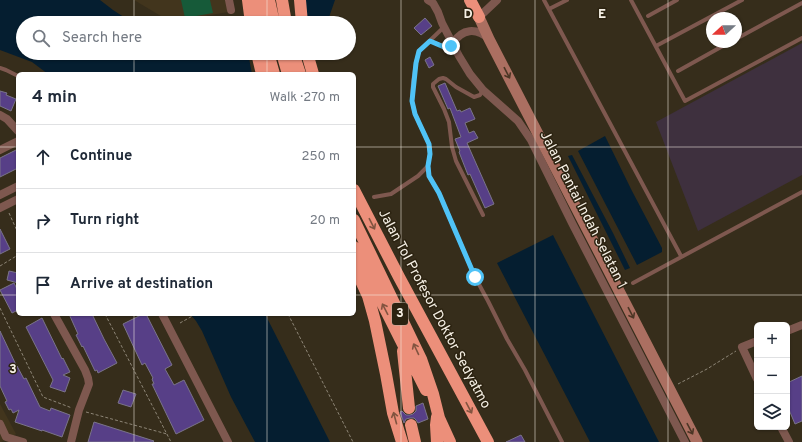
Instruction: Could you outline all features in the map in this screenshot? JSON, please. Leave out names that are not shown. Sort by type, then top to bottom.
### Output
[{"type":"highway","points":[[269,0],[272,16]]},
{"type":"highway","points":[[282,0],[285,16]]},
{"type":"highway","points":[[300,0],[301,16]]},
{"type":"highway","points":[[470,0],[481,14]]},
{"type":"highway","points":[[251,16],[252,2]]},
{"type":"highway","points":[[252,2],[259,16]]},
{"type":"highway","points":[[259,60],[262,72]]},
{"type":"highway","points":[[270,60],[273,72]]},
{"type":"highway","points":[[284,60],[287,72]]},
{"type":"highway","points":[[295,60],[299,72]]},
{"type":"highway","points":[[309,60],[312,72]]},
{"type":"highway","name":"Jalan Tol Profesor Doktor Sedyatmo","points":[[356,194],[488,442]]},
{"type":"highway","name":"Jalan Tol Profesor Doktor Sedyatmo","points":[[356,224],[421,359],[433,394],[439,418],[450,442]]},
{"type":"highway","name":"Jalan Tol Profesor Doktor Sedyatmo","points":[[356,251],[402,344],[438,412]]},
{"type":"highway","points":[[356,270],[368,296],[386,374],[393,414],[402,442]]},
{"type":"highway","name":"Jalan Tol Profesor Doktor Sedyatmo","points":[[402,344],[409,408]]},
{"type":"highway","points":[[437,442],[436,426],[438,412]]},
{"type":"highway","points":[[411,425],[415,442]]},
{"type":"street","points":[[229,0],[231,10]]},
{"type":"street","name":"Jalan Pantai Indah Selatan 1","points":[[428,0],[436,7],[444,26],[467,70],[483,90],[514,116],[531,140],[685,442]]},
{"type":"street","points":[[481,14],[496,0]]},
{"type":"street","name":"Jalan Pantai Indah Selatan 1","points":[[481,14],[489,39],[697,442]]},
{"type":"street","points":[[454,45],[460,35],[470,31],[480,33],[489,39]]},
{"type":"street","points":[[0,116],[7,119],[16,129]]},
{"type":"street","points":[[0,150],[16,142]]},
{"type":"street","points":[[0,195],[16,187]]},
{"type":"street","points":[[2,206],[16,200]]},
{"type":"street","points":[[55,316],[85,370],[89,384],[79,410],[71,442]]},
{"type":"street","points":[[163,316],[227,441]]},
{"type":"street","points":[[790,330],[802,325]]},
{"type":"street","points":[[754,343],[742,347],[754,373]]},
{"type":"street","points":[[0,424],[3,439],[23,442]]},
{"type":"street","points":[[783,430],[789,442]]},
{"type":"lane","points":[[544,0],[681,256]]},
{"type":"lane","points":[[549,9],[567,0]]},
{"type":"lane","points":[[631,0],[685,101],[802,38]]},
{"type":"lane","points":[[648,16],[677,0]]},
{"type":"lane","points":[[656,46],[742,0]]},
{"type":"lane","points":[[742,36],[802,3]]},
{"type":"lane","points":[[444,26],[419,51],[416,63],[412,101],[415,114],[429,144],[429,176],[439,193],[475,277],[562,442]]},
{"type":"lane","points":[[430,41],[444,47],[454,45]]},
{"type":"lane","points":[[678,71],[719,48]]},
{"type":"lane","points":[[0,68],[16,75]]},
{"type":"lane","points":[[483,90],[480,95],[474,97],[443,78],[439,79],[433,84],[449,122],[452,147],[456,161],[483,215]]},
{"type":"lane","points":[[374,197],[391,194],[418,176],[428,166]]},
{"type":"lane","points":[[633,282],[802,192]]},
{"type":"path","points":[[2,206],[16,230]]},
{"type":"path","points":[[0,266],[16,256]]},
{"type":"path","points":[[0,308],[43,397],[79,410],[166,434]]},
{"type":"path","points":[[106,316],[171,442]]},
{"type":"path","points":[[180,323],[192,316]]},
{"type":"path","points":[[289,316],[353,442]]},
{"type":"path","points":[[676,385],[707,369],[742,347]]},
{"type":"shaded area","points":[[134,0],[227,0],[228,12],[205,16],[161,16]]},
{"type":"shaded area","points":[[802,43],[802,175],[698,231],[656,122]]},
{"type":"shaded area","points":[[0,404],[16,434],[1,442],[0,442]]},
{"type":"green space","points":[[181,0],[210,0],[213,13],[196,16],[185,16]]},
{"type":"water","points":[[0,0],[100,0],[122,16],[16,16],[16,56],[0,50]]},
{"type":"water","points":[[304,0],[335,0],[329,16],[306,16]]},
{"type":"water","points":[[27,60],[249,60],[252,72],[45,72],[32,62]]},
{"type":"water","points":[[605,136],[662,248],[662,252],[637,265],[578,151]]},
{"type":"water","points":[[572,155],[630,268],[625,270],[568,156]]},
{"type":"water","points":[[553,235],[659,442],[590,442],[497,263]]},
{"type":"water","points":[[192,316],[266,316],[330,442],[255,442],[231,397],[202,331]]},
{"type":"building","points":[[425,18],[432,26],[421,35],[414,28]]},
{"type":"building","points":[[430,57],[434,65],[429,68],[425,60]]},
{"type":"building","points":[[445,83],[457,111],[460,110],[461,112],[470,108],[475,119],[465,123],[469,133],[474,131],[478,138],[467,143],[494,204],[485,208],[470,174],[468,175],[459,152],[460,151],[455,139],[461,137],[450,108],[448,109],[438,86]]},
{"type":"building","points":[[0,91],[7,93],[6,95],[16,99],[11,111],[0,106]]},
{"type":"building","points":[[16,150],[16,169],[0,177],[0,158]]},
{"type":"building","points":[[0,229],[10,249],[0,254]]},
{"type":"building","points":[[9,271],[16,273],[16,282],[7,280]]},
{"type":"building","points":[[14,283],[16,287],[16,311],[12,313],[0,290]]},
{"type":"building","points":[[70,316],[93,316],[117,363],[98,373],[97,370],[95,371],[76,335],[78,334]]},
{"type":"building","points":[[139,316],[147,316],[172,365],[165,369],[174,385],[184,380],[204,420],[176,434],[152,384],[154,384],[153,378],[145,363],[142,365],[123,324]]},
{"type":"building","points":[[42,318],[70,372],[63,375],[70,378],[65,392],[50,387],[53,380],[26,327]]},
{"type":"building","points":[[0,331],[17,367],[24,379],[26,378],[40,407],[50,411],[51,408],[70,415],[62,437],[15,422],[19,410],[13,413],[11,409],[9,410],[5,402],[7,401],[0,386]]},
{"type":"building","points":[[802,376],[802,421],[795,424],[790,412],[790,382]]},
{"type":"building","points":[[123,390],[136,394],[131,407],[118,403]]},
{"type":"building","points":[[423,403],[428,419],[418,423],[414,418],[410,418],[406,419],[404,423],[400,412],[402,411],[406,415],[413,414],[416,411],[416,406]]},
{"type":"building","points":[[94,422],[154,441],[88,442]]},
{"type":"building","points":[[521,435],[525,442],[506,442]]},
{"type":"route","points":[[451,46],[444,47],[430,41],[419,51],[413,82],[412,101],[415,114],[429,144],[429,176],[439,193],[475,277]]}]
